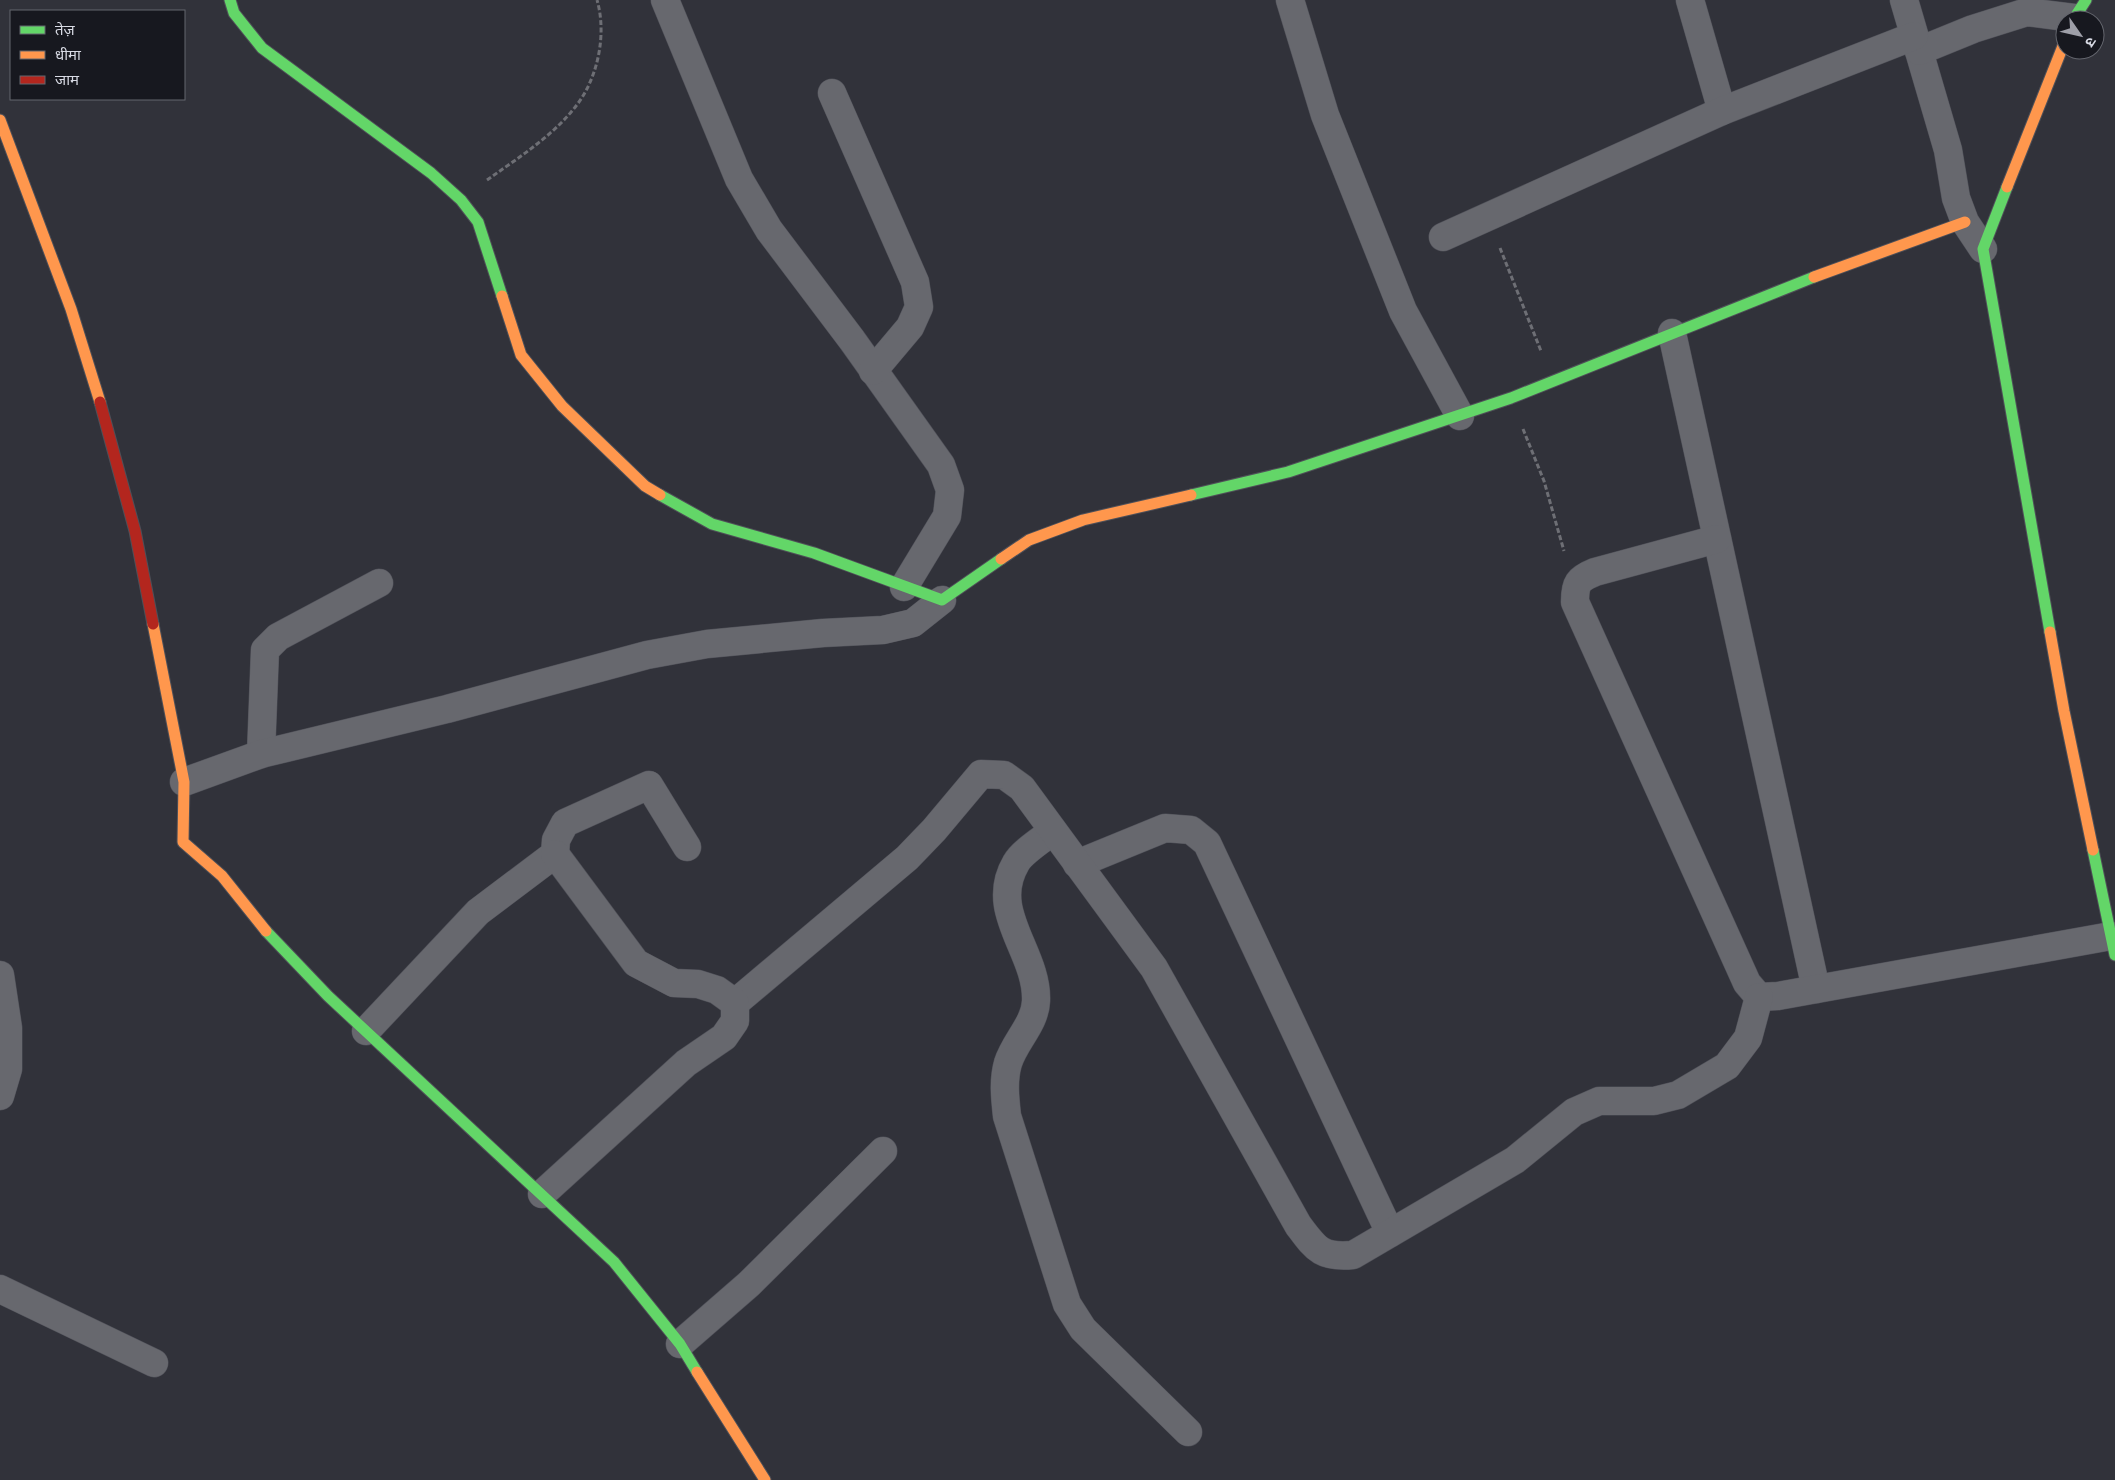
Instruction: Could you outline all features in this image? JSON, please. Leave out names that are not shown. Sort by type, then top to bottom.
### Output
[{"type":"street","points":[[230,0],[234,13],[262,48],[431,173],[460,200],[478,222],[521,355],[562,406],[645,486],[712,524],[814,554],[942,600]]},
{"type":"street","points":[[665,0],[739,179],[753,206],[941,465],[950,490],[947,516],[904,587]]},
{"type":"street","points":[[1290,0],[1325,115],[1403,311],[1460,416]]},
{"type":"street","points":[[1690,0],[1722,111]]},
{"type":"street","points":[[1717,539],[1583,577],[1575,589],[1575,602],[1747,984],[1760,997],[1778,996],[2113,946],[2064,711],[1983,249],[1966,222],[1956,198],[1948,150],[1904,0]]},
{"type":"street","points":[[1443,237],[1722,111],[1916,44],[2027,12],[2055,17]]},
{"type":"street","points":[[1983,249],[2059,60]]},
{"type":"street","points":[[832,93],[915,282],[919,307],[910,327],[873,371]]},
{"type":"street","points":[[0,120],[71,309],[95,385],[135,531],[184,782],[183,842],[222,876],[272,938],[366,1031],[614,1262],[680,1344],[765,1480]]},
{"type":"street","points":[[184,782],[261,754],[447,708],[647,655],[707,644],[823,633],[883,630],[913,623],[942,600],[1029,540],[1083,520],[1288,472],[1460,416],[1511,398],[1808,279],[1966,222]]},
{"type":"street","points":[[1672,333],[1816,989]]},
{"type":"street","points":[[261,754],[265,650],[278,637],[379,584]]},
{"type":"street","points":[[542,1194],[686,1063],[724,1037],[735,1021],[735,1003],[907,858],[934,830],[981,774],[1004,775],[1022,788],[1154,968],[1298,1225],[1314,1246],[1334,1257],[1353,1255],[1515,1160],[1574,1112],[1600,1101],[1654,1101],[1678,1095],[1727,1066],[1748,1038],[1760,997]]},
{"type":"street","points":[[366,1031],[478,912],[554,854],[556,840],[565,823],[649,784],[687,847]]},
{"type":"street","points":[[1077,864],[1165,828],[1191,830],[1207,843],[1390,1233]]},
{"type":"street","points":[[1053,830],[1016,861],[1006,887],[1007,909],[1032,976],[1036,1001],[1030,1023],[1008,1062],[1004,1088],[1007,1116],[1067,1304],[1083,1329],[1188,1432]]},
{"type":"street","points":[[554,854],[636,963],[674,983],[698,984],[717,990],[735,1003]]},
{"type":"street","points":[[0,975],[8,1028],[8,1068],[0,1096]]},
{"type":"street","points":[[680,1344],[749,1284],[883,1150]]},
{"type":"street","points":[[0,1289],[154,1363]]},
{"type":"path","points":[[460,200],[540,142],[576,106],[591,79],[601,44],[598,0]]},
{"type":"path","points":[[1488,217],[1552,380]]},
{"type":"path","points":[[1511,398],[1544,482],[1575,589]]},
{"type":"traffic: fast","points":[[230,0],[234,13],[262,48],[431,173],[461,200],[478,222],[502,296]]},
{"type":"traffic: fast","points":[[2080,10],[2086,0]]},
{"type":"traffic: fast","points":[[2007,187],[1983,249],[2050,632]]},
{"type":"traffic: fast","points":[[1191,495],[1288,472],[1511,398],[1814,277]]},
{"type":"traffic: fast","points":[[660,495],[712,524],[814,553],[942,600],[1001,559]]},
{"type":"traffic: fast","points":[[2093,850],[2115,955]]},
{"type":"traffic: fast","points":[[266,931],[328,996],[614,1262],[680,1344],[697,1372]]},
{"type":"traffic: slow","points":[[2007,187],[2057,60]]},
{"type":"traffic: slow","points":[[0,120],[71,309],[100,402]]},
{"type":"traffic: slow","points":[[1814,277],[1965,222]]},
{"type":"traffic: slow","points":[[502,296],[521,355],[562,406],[645,486],[660,495]]},
{"type":"traffic: slow","points":[[1001,559],[1029,540],[1083,520],[1191,495]]},
{"type":"traffic: slow","points":[[153,624],[184,782],[183,842],[222,876],[266,931]]},
{"type":"traffic: slow","points":[[2050,632],[2064,711],[2093,850]]},
{"type":"traffic: slow","points":[[697,1372],[765,1480]]},
{"type":"traffic: jam","points":[[100,402],[135,531],[153,624]]}]
